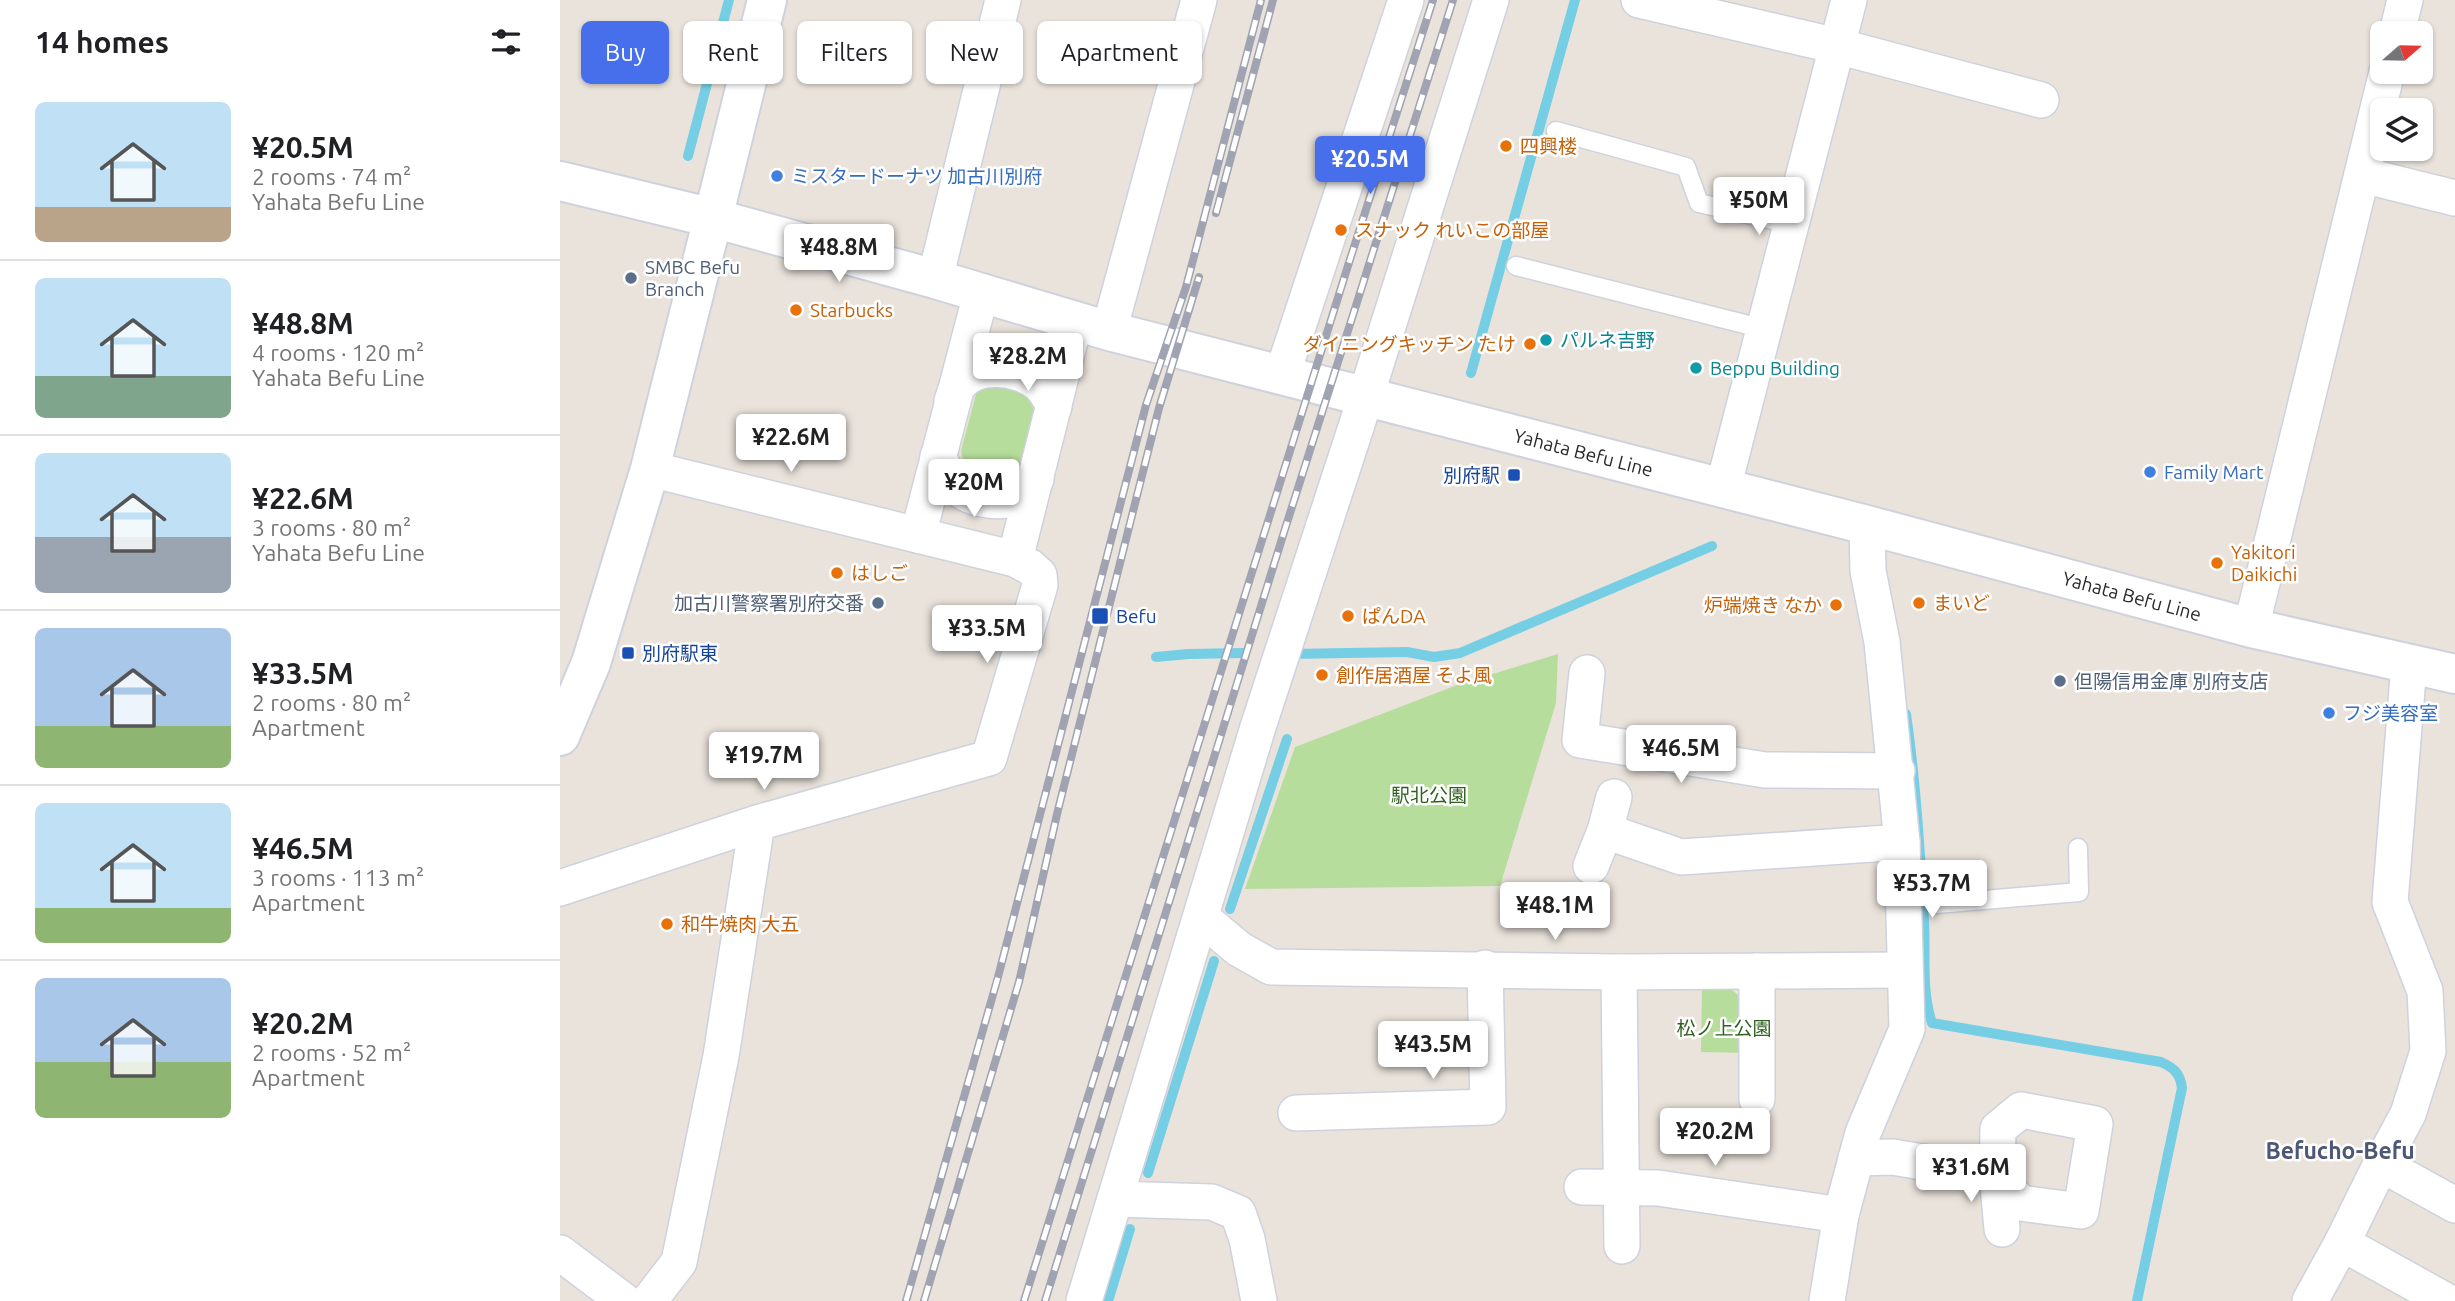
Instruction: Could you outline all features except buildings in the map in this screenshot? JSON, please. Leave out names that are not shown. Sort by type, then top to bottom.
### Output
[{"type":"main road","points":[[560,736],[591,663],[650,468],[767,0]]},
{"type":"main road","name":"Yahata Befu Line","points":[[560,181],[713,218],[935,279],[1092,326],[1867,525],[2250,628],[2455,674]]},
{"type":"street","points":[[935,279],[1003,0]]},
{"type":"street","points":[[1015,559],[1054,406],[1092,326],[1199,0]]},
{"type":"street","points":[[1282,375],[1406,0]]},
{"type":"street","points":[[1084,1301],[1258,727],[1491,0]]},
{"type":"street","points":[[1723,488],[1849,0]]},
{"type":"street","points":[[2400,21],[2405,0]]},
{"type":"street","points":[[1651,12],[1837,46],[2041,100]]},
{"type":"street","points":[[2250,628],[2385,84]]},
{"type":"street","points":[[2362,175],[2455,198]]},
{"type":"street","points":[[918,535],[981,293]]},
{"type":"street","points":[[952,401],[958,385],[974,372],[996,370],[1015,372],[1036,381],[1046,391],[1054,406]]},
{"type":"street","points":[[938,456],[956,486],[968,494],[985,499],[1003,500],[1022,495],[1037,479]]},
{"type":"street","points":[[560,888],[757,822],[989,758],[1040,585],[1039,575],[1031,567],[1015,559],[650,468]]},
{"type":"street","points":[[1827,1301],[1841,1215],[1863,1133],[1906,1029],[1905,971],[1917,904],[1902,842],[1882,642],[1868,571],[1867,525]]},
{"type":"street","points":[[2310,1301],[2408,1114],[2428,1051],[2425,991],[2390,902],[2409,664]]},
{"type":"street","points":[[1587,673],[1580,740],[1765,770],[1897,771]]},
{"type":"street","points":[[1591,866],[1605,831],[1614,797]]},
{"type":"street","points":[[649,1301],[679,1262],[721,1056],[757,822]]},
{"type":"street","points":[[1605,831],[1681,856],[1902,842]]},
{"type":"street","points":[[1202,918],[1239,949],[1271,967],[1619,972],[1905,971]]},
{"type":"street","points":[[1296,1113],[1488,1107],[1485,968]]},
{"type":"street","points":[[1757,971],[1758,1099]]},
{"type":"street","points":[[1619,972],[1622,1246]]},
{"type":"street","points":[[1856,1158],[1893,1157],[1997,1175],[2001,1229]]},
{"type":"street","points":[[2381,1164],[2455,1205]]},
{"type":"street","points":[[1583,1187],[1658,1188],[1841,1215]]},
{"type":"street","points":[[1115,1199],[1212,1202],[1238,1213],[1247,1239],[1259,1301]]},
{"type":"street","points":[[2342,1243],[2446,1301]]},
{"type":"street","points":[[560,1253],[624,1301]]},
{"type":"lane","points":[[1556,131],[1686,167],[1699,203],[1791,225]]},
{"type":"lane","points":[[1516,266],[1764,328]]},
{"type":"lane","points":[[1917,904],[2079,892],[2078,848]]},
{"type":"green space","points":[[993,385],[1027,392],[1037,419],[1022,466],[1009,478],[981,477],[964,464],[961,451],[976,394]]},
{"type":"green space","name":"駅北公園","points":[[1558,654],[1556,703],[1500,886],[1245,889],[1295,747],[1460,684]]},
{"type":"green space","name":"松ノ上公園","points":[[1731,989],[1747,1003],[1747,1053],[1701,1052],[1702,990]]},
{"type":"waterway","points":[[688,156],[729,0]]},
{"type":"waterway","points":[[1471,373],[1575,0]]},
{"type":"waterway","points":[[1290,654],[1407,652],[1434,657],[1460,653],[1712,546]]},
{"type":"waterway","points":[[1156,657],[1243,653]]},
{"type":"waterway","points":[[1906,714],[1919,844],[1925,986],[1932,1023],[2161,1062],[2173,1069],[2180,1078],[2182,1088],[2137,1301]]},
{"type":"waterway","points":[[1230,909],[1287,739]]},
{"type":"waterway","points":[[1148,1173],[1214,961]]},
{"type":"waterway","points":[[1108,1301],[1130,1229]]},
{"type":"railway","points":[[906,1301],[998,977],[1146,405],[1186,287],[1261,0]]},
{"type":"railway","points":[[1216,213],[1273,0]]},
{"type":"railway","points":[[1024,1301],[1433,0]]},
{"type":"railway","points":[[1045,1301],[1453,0]]},
{"type":"railway","points":[[924,1301],[1019,982],[1058,810],[1159,408],[1199,277]]},
{"type":"place","name":"四興楼","points":[[1506,146]]},
{"type":"place","name":"ミスタードーナツ 加古川別府","points":[[777,176]]},
{"type":"place","name":"スナック れいこの部屋","points":[[1341,230]]},
{"type":"place","name":"SMBC Befu Branch","points":[[631,278]]},
{"type":"place","name":"Starbucks","points":[[796,310]]},
{"type":"place","name":"パルネ吉野","points":[[1546,340]]},
{"type":"place","name":"ダイニングキッチン たけ","points":[[1530,344]]},
{"type":"place","name":"Beppu Building","points":[[1696,368]]},
{"type":"place","name":"Family Mart","points":[[2150,472]]},
{"type":"place","name":"別府駅","points":[[1514,475]]},
{"type":"place","name":"Yakitori Daikichi","points":[[2217,563]]},
{"type":"place","name":"はしご","points":[[837,573]]},
{"type":"place","name":"加古川警察署別府交番","points":[[878,603]]},
{"type":"place","name":"まいど","points":[[1919,603]]},
{"type":"place","name":"炉端焼き なか","points":[[1836,605]]},
{"type":"place","name":"Befu","points":[[1100,616]]},
{"type":"place","name":"ぱんDA","points":[[1348,616]]},
{"type":"place","name":"別府駅東","points":[[628,653]]},
{"type":"place","name":"創作居酒屋 そよ風","points":[[1322,675]]},
{"type":"place","name":"但陽信用金庫 別府支店","points":[[2060,681]]},
{"type":"place","name":"フジ美容室","points":[[2329,713]]},
{"type":"place","name":"和牛焼肉 大五","points":[[667,924]]},
{"type":"district","name":"Befucho-Befu","points":[[2340,1150]]}]
